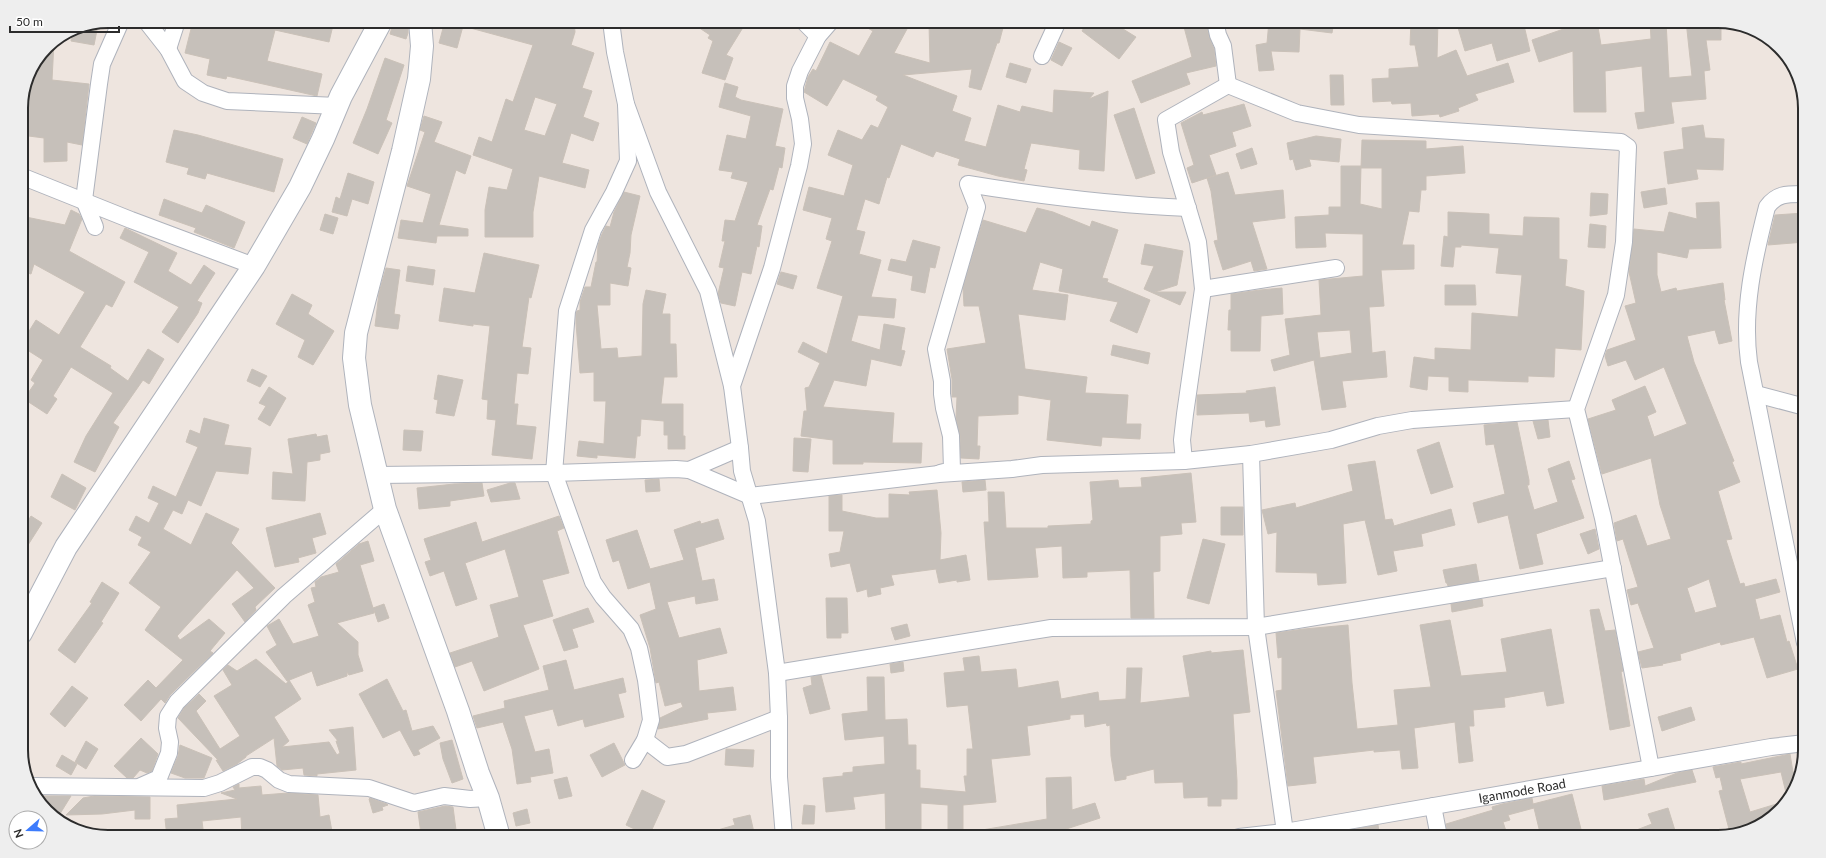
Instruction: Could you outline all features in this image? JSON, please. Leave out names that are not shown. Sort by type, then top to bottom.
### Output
[{"type":"street","points":[[94,227],[84,200],[102,64],[118,28]]},
{"type":"street","points":[[152,28],[168,49],[185,81],[204,93],[227,101],[337,106]]},
{"type":"street","points":[[168,49],[174,28]]},
{"type":"street","points":[[28,620],[66,547],[254,266],[300,187],[324,139],[337,106],[377,28]]},
{"type":"street","points":[[421,28],[422,46],[419,79],[403,152],[356,333],[354,358],[360,405],[385,509],[458,711],[478,773],[488,798],[497,830]]},
{"type":"street","points":[[615,28],[615,52],[626,104],[658,192],[702,276],[708,291],[732,386],[742,471],[758,528],[777,673],[780,718],[779,777],[783,830]]},
{"type":"street","points":[[810,28],[818,36]]},
{"type":"street","points":[[732,386],[772,268],[790,202],[803,144],[800,119],[795,98],[795,86],[800,71],[818,36],[825,28]]},
{"type":"street","points":[[1042,56],[1055,28]]},
{"type":"street","points":[[1216,28],[1223,46],[1228,86]]},
{"type":"street","points":[[1184,461],[1182,440],[1203,289],[1198,242],[1171,152],[1166,120],[1228,86]]},
{"type":"street","points":[[1228,86],[1297,113],[1337,122],[1394,128],[1621,142],[1628,147],[1624,242],[1616,295],[1576,409],[1604,518],[1651,768]]},
{"type":"street","points":[[626,104],[628,161],[614,192],[593,230],[567,311],[554,473],[593,582],[603,597],[631,629],[639,648],[646,680],[651,720],[645,740],[633,760]]},
{"type":"street","points":[[28,179],[131,220],[254,266]]},
{"type":"street","points":[[939,474],[952,470],[952,449],[951,436],[944,408],[942,381],[936,349],[977,207],[968,184],[1043,196],[1128,206],[1188,208]]},
{"type":"street","points":[[1798,194],[1783,195],[1772,199],[1767,208],[1754,265],[1747,317],[1746,340],[1798,607]]},
{"type":"street","points":[[1203,289],[1336,268]]},
{"type":"street","points":[[1756,394],[1798,405]]},
{"type":"street","points":[[377,475],[554,473],[663,469],[689,470],[750,496],[939,474],[1012,469],[1042,465],[1184,461],[1251,454],[1331,440],[1378,426],[1412,420],[1576,409]]},
{"type":"street","points":[[689,470],[740,448]]},
{"type":"street","points":[[1251,454],[1256,627],[1285,830]]},
{"type":"street","points":[[139,787],[159,778],[169,753],[170,742],[167,728],[168,716],[177,702],[284,596],[385,509]]},
{"type":"street","points":[[777,673],[1051,628],[1256,627],[1613,568]]},
{"type":"street","points":[[645,740],[667,757],[686,754],[780,718]]},
{"type":"street","name":"Iganmode Road","points":[[1296,830],[1771,747],[1798,744]]},
{"type":"street","points":[[37,786],[204,788],[220,783],[252,767],[260,767],[267,770],[279,780],[289,784],[369,788],[414,803],[444,796],[470,799],[488,798]]},
{"type":"street","points":[[1433,806],[1438,830]]},
{"type":"building","points":[[191,28],[332,28],[329,42],[275,30],[267,61],[322,74],[317,96],[227,76],[226,79],[207,75],[210,59],[185,53]]},
{"type":"building","points":[[392,28],[408,28],[406,39],[390,34]]},
{"type":"building","points":[[443,28],[462,28],[457,48],[439,43]]},
{"type":"building","points":[[470,28],[575,28],[571,45],[594,53],[582,88],[592,91],[583,117],[599,123],[593,141],[571,133],[562,163],[589,170],[585,188],[539,176],[533,212],[533,237],[485,237],[485,210],[489,187],[507,190],[513,169],[473,155],[479,137],[492,142],[506,99],[513,102],[533,45]],"holes":[[[535,97],[557,104],[545,136],[524,130]]]},
{"type":"building","points":[[700,28],[743,28],[726,55],[733,58],[725,80],[702,73],[713,41],[708,38],[710,35]]},
{"type":"building","points":[[868,28],[907,29],[894,53],[930,63],[929,28],[1003,28],[999,43],[997,43],[981,90],[969,87],[972,69],[903,75],[957,96],[952,111],[971,118],[964,141],[986,147],[998,105],[1020,112],[1022,106],[1053,113],[1054,90],[1094,93],[1089,99],[1108,91],[1104,171],[1079,169],[1080,150],[1031,143],[1024,169],[1027,170],[1024,181],[998,176],[958,165],[960,159],[936,151],[933,157],[901,144],[889,178],[887,177],[879,204],[865,199],[856,230],[865,232],[859,254],[881,260],[871,297],[896,299],[894,318],[858,315],[851,341],[880,350],[884,324],[905,328],[901,350],[905,351],[901,366],[871,359],[866,386],[834,380],[823,407],[894,413],[892,443],[922,443],[921,463],[863,462],[863,464],[833,464],[833,440],[801,436],[804,411],[807,411],[805,388],[809,387],[820,363],[798,352],[803,342],[827,354],[843,296],[817,288],[832,241],[826,239],[832,218],[803,210],[809,187],[844,196],[853,165],[828,155],[838,130],[862,140],[871,125],[878,128],[888,107],[876,100],[878,96],[843,79],[827,106],[804,92],[808,77],[813,69],[816,71],[830,42],[859,56],[873,31]]},
{"type":"building","points":[[1084,28],[1121,28],[1136,37],[1119,59],[1082,31]]},
{"type":"building","points":[[1184,28],[1207,28],[1214,49],[1216,66],[1186,73],[1190,84],[1141,103],[1132,81],[1192,57]]},
{"type":"building","points":[[1268,28],[1333,28],[1332,33],[1300,29],[1299,52],[1271,51],[1274,70],[1259,71],[1256,45],[1267,43]]},
{"type":"building","points":[[1411,28],[1438,28],[1437,58],[1456,50],[1467,76],[1508,63],[1514,82],[1475,94],[1478,100],[1458,108],[1459,111],[1440,117],[1439,114],[1412,116],[1411,103],[1392,104],[1391,101],[1373,102],[1372,79],[1389,78],[1389,69],[1419,67],[1415,45],[1410,45]]},
{"type":"building","points":[[1458,28],[1525,28],[1530,51],[1497,61],[1492,43],[1465,51]]},
{"type":"building","points":[[1566,28],[1598,28],[1601,45],[1651,39],[1650,28],[1666,28],[1669,78],[1692,76],[1687,28],[1721,28],[1721,40],[1706,40],[1710,70],[1704,71],[1706,99],[1671,102],[1674,123],[1638,129],[1635,113],[1645,112],[1642,66],[1605,71],[1606,112],[1574,112],[1573,51],[1539,62],[1532,40]]},
{"type":"building","points":[[97,30],[94,45],[71,41],[72,37],[82,32]]},
{"type":"building","points":[[1059,42],[1072,48],[1062,66],[1051,60]]},
{"type":"building","points":[[54,49],[52,80],[89,84],[82,145],[67,142],[67,161],[44,162],[44,138],[28,136],[28,103],[31,87],[36,73]]},
{"type":"building","points":[[385,58],[404,65],[386,120],[392,123],[378,154],[353,143]]},
{"type":"building","points":[[1010,63],[1031,69],[1026,83],[1006,77]]},
{"type":"building","points":[[1330,75],[1343,75],[1344,105],[1331,105]]},
{"type":"building","points":[[725,83],[738,87],[735,97],[741,100],[783,109],[775,146],[785,148],[782,168],[779,167],[773,190],[770,189],[757,225],[762,226],[759,247],[757,246],[751,274],[742,272],[735,306],[721,303],[718,294],[724,268],[719,267],[725,241],[722,241],[725,220],[735,221],[748,182],[731,178],[733,172],[719,170],[727,135],[746,139],[751,116],[719,107]]},
{"type":"building","points":[[1244,104],[1251,126],[1232,132],[1236,146],[1209,155],[1216,175],[1192,183],[1187,168],[1194,165],[1181,123],[1202,112],[1203,115]]},
{"type":"building","points":[[1134,108],[1155,173],[1136,179],[1114,115]]},
{"type":"building","points":[[424,116],[442,122],[434,142],[471,156],[465,174],[456,170],[439,225],[468,229],[468,236],[437,236],[436,243],[398,238],[401,220],[423,223],[431,194],[407,186],[425,132],[420,130]]},
{"type":"building","points":[[302,117],[316,123],[307,144],[293,138]]},
{"type":"building","points":[[1703,125],[1705,138],[1724,139],[1723,170],[1696,169],[1698,179],[1668,184],[1664,152],[1684,149],[1682,128]]},
{"type":"building","points":[[174,130],[198,135],[283,159],[274,192],[207,173],[205,179],[187,174],[189,168],[166,162]]},
{"type":"building","points":[[1316,136],[1341,139],[1339,162],[1309,159],[1311,166],[1296,170],[1293,159],[1290,160],[1287,143]]},
{"type":"building","points":[[1362,140],[1426,141],[1426,149],[1463,146],[1465,173],[1426,176],[1426,190],[1421,190],[1419,212],[1409,211],[1402,245],[1414,245],[1414,269],[1381,270],[1384,306],[1369,307],[1372,353],[1385,351],[1387,377],[1342,381],[1346,407],[1322,410],[1314,360],[1274,371],[1271,360],[1290,355],[1285,319],[1321,315],[1319,280],[1363,276],[1363,234],[1325,233],[1326,247],[1296,248],[1295,217],[1329,215],[1329,207],[1341,207],[1341,166],[1361,166],[1360,204],[1382,209],[1382,168],[1361,168]],"holes":[[[1350,330],[1352,353],[1320,358],[1317,332]]]},
{"type":"building","points":[[1252,148],[1257,164],[1241,169],[1236,154]]},
{"type":"building","points":[[1228,172],[1235,195],[1283,190],[1285,218],[1252,222],[1267,269],[1254,271],[1251,261],[1223,270],[1214,241],[1218,240],[1211,191],[1207,178]]},
{"type":"building","points":[[348,173],[374,182],[368,204],[352,199],[347,216],[332,212],[336,197],[340,199]]},
{"type":"building","points":[[1665,188],[1667,204],[1644,208],[1641,192]]},
{"type":"building","points":[[624,192],[640,196],[631,235],[630,253],[627,267],[631,268],[628,286],[610,283],[610,305],[597,305],[601,349],[617,348],[618,358],[642,356],[643,304],[646,290],[666,294],[662,314],[670,314],[670,344],[676,344],[677,377],[664,377],[661,404],[683,404],[683,436],[685,436],[685,449],[668,449],[668,435],[664,435],[664,421],[641,419],[640,436],[637,436],[635,458],[597,455],[597,458],[577,456],[579,441],[604,444],[606,401],[594,401],[594,372],[580,373],[576,313],[580,310],[580,302],[585,287],[591,287],[597,262],[598,245],[602,234],[606,226],[610,227],[614,212]]},
{"type":"building","points":[[1591,193],[1608,194],[1607,214],[1590,216]]},
{"type":"building","points":[[164,199],[202,213],[206,205],[245,222],[234,248],[194,232],[196,228],[159,215]]},
{"type":"building","points":[[1719,202],[1721,248],[1689,249],[1687,258],[1657,252],[1657,275],[1661,292],[1676,288],[1677,291],[1723,283],[1724,300],[1732,341],[1719,344],[1715,330],[1687,336],[1694,362],[1734,461],[1732,462],[1740,482],[1718,491],[1732,539],[1726,540],[1740,584],[1744,583],[1745,587],[1776,579],[1780,592],[1755,599],[1760,620],[1780,615],[1787,642],[1789,641],[1798,669],[1767,678],[1754,637],[1721,645],[1720,642],[1680,654],[1681,660],[1662,664],[1663,665],[1642,668],[1638,652],[1654,648],[1638,603],[1631,605],[1627,590],[1638,587],[1623,539],[1617,541],[1614,523],[1636,515],[1647,546],[1671,539],[1660,505],[1651,458],[1602,474],[1588,419],[1616,410],[1612,400],[1645,386],[1656,412],[1647,416],[1654,437],[1687,424],[1664,367],[1635,380],[1626,360],[1608,366],[1605,356],[1607,350],[1636,340],[1625,306],[1636,303],[1629,272],[1634,229],[1664,232],[1669,212],[1697,219],[1696,203]],"holes":[[[1709,579],[1717,607],[1695,613],[1687,588]]]},
{"type":"building","points":[[1037,208],[1053,212],[1090,227],[1092,221],[1118,230],[1102,278],[1108,279],[1107,282],[1150,300],[1137,333],[1110,321],[1118,302],[1059,291],[1063,269],[1040,262],[1032,290],[1068,295],[1065,320],[1018,314],[1025,369],[1087,377],[1085,393],[1128,395],[1126,424],[1141,424],[1140,439],[1102,437],[1101,446],[1047,440],[1051,400],[1018,395],[1018,414],[978,416],[977,446],[980,446],[979,459],[961,458],[960,436],[956,418],[957,397],[952,397],[952,379],[947,349],[986,343],[979,306],[964,306],[963,288],[983,220],[1026,233]]},
{"type":"building","points":[[71,210],[79,214],[82,219],[69,251],[125,282],[112,307],[106,304],[80,347],[111,366],[110,368],[128,381],[148,349],[164,359],[149,384],[143,380],[113,423],[119,427],[95,472],[74,462],[86,436],[113,393],[71,367],[53,396],[57,399],[47,414],[28,402],[28,393],[35,383],[31,380],[43,360],[28,350],[28,333],[36,320],[59,335],[85,292],[34,264],[31,274],[28,273],[28,217],[65,225]]},
{"type":"building","points":[[1448,212],[1489,214],[1489,234],[1523,236],[1524,217],[1559,218],[1559,259],[1567,260],[1565,286],[1584,291],[1581,350],[1555,348],[1554,377],[1528,376],[1528,382],[1468,380],[1468,392],[1449,391],[1449,377],[1428,376],[1427,390],[1410,387],[1414,357],[1435,360],[1435,348],[1471,350],[1472,313],[1518,317],[1522,275],[1496,273],[1499,248],[1461,245],[1461,247],[1455,247],[1453,267],[1441,266],[1444,236],[1448,237]]},
{"type":"building","points":[[1798,213],[1798,243],[1768,245],[1775,215]]},
{"type":"building","points":[[325,214],[338,218],[333,234],[320,230]]},
{"type":"building","points":[[1590,224],[1606,226],[1605,248],[1588,247]]},
{"type":"building","points":[[125,228],[177,253],[168,271],[191,285],[204,265],[215,273],[197,301],[202,303],[198,313],[178,343],[162,332],[179,307],[134,282],[149,252],[120,238]]},
{"type":"building","points":[[913,240],[940,247],[935,268],[930,267],[925,293],[911,290],[913,276],[888,270],[891,259],[906,262]]},
{"type":"building","points":[[1145,244],[1183,251],[1177,285],[1155,292],[1186,292],[1180,305],[1144,289],[1154,266],[1141,264]]},
{"type":"building","points":[[484,253],[539,265],[531,298],[529,297],[522,347],[531,348],[528,374],[517,373],[514,404],[518,404],[516,425],[536,427],[532,459],[492,455],[496,420],[487,419],[488,400],[482,399],[490,326],[473,324],[473,326],[439,321],[444,288],[475,293]]},
{"type":"building","points":[[408,266],[435,270],[433,285],[406,281]]},
{"type":"building","points":[[386,268],[400,270],[394,314],[400,315],[398,329],[375,326],[379,293]]},
{"type":"building","points":[[781,272],[797,276],[793,289],[777,284]]},
{"type":"building","points":[[1445,285],[1475,285],[1476,305],[1445,305]]},
{"type":"building","points":[[1282,288],[1283,314],[1261,316],[1260,351],[1231,351],[1231,330],[1228,330],[1229,310],[1231,310],[1231,294]]},
{"type":"building","points":[[292,294],[312,305],[308,314],[334,331],[313,365],[298,357],[305,340],[276,324]]},
{"type":"building","points":[[1113,345],[1150,353],[1148,364],[1111,355]]},
{"type":"building","points":[[252,369],[267,376],[260,387],[247,381]]},
{"type":"building","points":[[438,375],[463,380],[454,416],[436,413],[438,400],[434,399]]},
{"type":"building","points":[[269,387],[286,398],[270,426],[258,419],[266,406],[259,403]]},
{"type":"building","points":[[1275,387],[1280,425],[1266,427],[1265,420],[1250,422],[1249,413],[1197,415],[1197,395],[1247,393],[1246,391]]},
{"type":"building","points":[[204,418],[229,425],[224,445],[251,448],[248,474],[216,471],[201,506],[188,500],[182,514],[173,510],[163,529],[191,545],[206,513],[239,529],[231,543],[275,588],[255,607],[256,610],[245,622],[232,604],[254,588],[237,570],[177,636],[180,640],[209,619],[225,633],[210,651],[213,653],[170,695],[165,703],[161,699],[141,721],[124,705],[148,680],[156,688],[183,660],[145,630],[161,607],[129,583],[151,552],[138,545],[142,537],[129,530],[136,516],[149,523],[159,503],[148,498],[153,486],[176,497],[198,447],[186,442],[190,430],[200,434]]},
{"type":"building","points":[[1548,420],[1550,437],[1538,439],[1533,421]]},
{"type":"building","points":[[1517,422],[1529,480],[1529,485],[1527,485],[1534,510],[1558,502],[1548,469],[1569,461],[1575,479],[1571,480],[1584,518],[1536,534],[1543,564],[1520,569],[1508,515],[1478,523],[1473,503],[1505,494],[1494,444],[1486,445],[1484,425]]},
{"type":"building","points":[[404,430],[423,431],[421,451],[403,450]]},
{"type":"building","points":[[316,434],[317,437],[327,435],[330,452],[320,454],[320,460],[307,462],[305,501],[272,499],[273,472],[293,474],[288,439]]},
{"type":"building","points":[[794,438],[811,439],[808,472],[793,471]]},
{"type":"building","points":[[1439,442],[1453,487],[1431,494],[1417,450]]},
{"type":"building","points":[[1375,461],[1385,520],[1392,519],[1394,526],[1451,509],[1455,525],[1421,534],[1423,546],[1393,551],[1397,571],[1378,575],[1365,520],[1343,524],[1346,583],[1318,585],[1317,573],[1276,572],[1277,532],[1268,534],[1262,510],[1295,503],[1296,508],[1353,491],[1348,465]]},
{"type":"building","points":[[1191,473],[1196,522],[1181,523],[1182,534],[1160,536],[1160,571],[1153,572],[1154,618],[1131,618],[1130,570],[1087,572],[1087,577],[1063,578],[1062,546],[1035,548],[1038,577],[988,580],[984,522],[989,522],[988,492],[1004,492],[1006,528],[1048,528],[1048,526],[1091,524],[1091,521],[1093,520],[1090,482],[1118,480],[1119,488],[1142,487],[1141,478]]},
{"type":"building","points":[[62,474],[86,488],[75,510],[51,497]]},
{"type":"building","points":[[659,479],[660,491],[646,492],[645,480]]},
{"type":"building","points":[[985,480],[986,490],[963,492],[962,482]]},
{"type":"building","points":[[482,483],[484,496],[450,501],[450,506],[419,509],[417,488]]},
{"type":"building","points":[[510,483],[515,483],[520,499],[491,502],[487,490]]},
{"type":"building","points":[[937,490],[941,533],[940,560],[966,555],[970,580],[957,582],[957,580],[939,583],[936,569],[891,575],[894,585],[880,588],[881,594],[868,597],[867,589],[857,592],[850,563],[831,567],[829,554],[840,552],[844,531],[829,531],[829,496],[842,495],[842,511],[876,518],[889,518],[889,494],[910,495],[909,492]]},
{"type":"building","points":[[1221,507],[1243,507],[1243,535],[1221,535]]},
{"type":"building","points":[[320,513],[326,534],[312,538],[316,553],[298,558],[299,562],[275,567],[266,528]]},
{"type":"building","points":[[31,516],[42,523],[28,545],[28,521]]},
{"type":"building","points":[[559,516],[564,528],[557,531],[569,573],[542,580],[553,616],[523,625],[539,669],[484,691],[472,661],[455,667],[450,653],[499,637],[490,605],[519,597],[505,549],[465,563],[477,599],[456,606],[444,571],[430,576],[425,562],[431,560],[424,539],[476,522],[482,542]]},
{"type":"building","points":[[718,519],[724,539],[695,548],[702,581],[714,579],[718,600],[696,604],[695,596],[667,602],[679,638],[720,628],[727,653],[697,660],[699,691],[733,687],[736,710],[707,713],[708,719],[658,729],[660,718],[683,707],[681,702],[665,706],[659,682],[656,683],[650,648],[640,615],[656,609],[650,582],[628,589],[619,560],[613,562],[606,540],[637,530],[650,569],[684,560],[674,530],[700,521],[701,524]]},
{"type":"building","points":[[1595,529],[1599,549],[1588,554],[1580,534]]},
{"type":"building","points":[[1203,539],[1225,544],[1209,604],[1187,598]]},
{"type":"building","points":[[368,541],[374,561],[360,565],[373,608],[384,604],[389,618],[378,622],[374,610],[374,613],[337,623],[358,642],[358,655],[363,671],[349,675],[347,672],[347,676],[317,686],[312,671],[287,681],[266,652],[277,645],[267,626],[279,619],[293,644],[319,636],[308,605],[315,602],[311,588],[316,587],[315,582],[321,577],[339,572],[336,564],[359,544]]},
{"type":"building","points":[[1476,564],[1479,581],[1448,586],[1443,570]]},
{"type":"building","points":[[102,582],[119,593],[101,622],[103,623],[75,663],[58,650],[92,603],[90,602]]},
{"type":"building","points":[[826,598],[847,598],[848,633],[841,633],[841,638],[827,638]]},
{"type":"building","points":[[1482,599],[1483,606],[1452,612],[1451,604]]},
{"type":"building","points":[[588,608],[594,622],[572,629],[578,647],[564,651],[553,620]]},
{"type":"building","points":[[1599,609],[1605,631],[1615,630],[1623,671],[1621,672],[1630,726],[1610,730],[1590,610]]},
{"type":"building","points":[[1450,620],[1461,676],[1507,672],[1501,639],[1551,629],[1564,703],[1547,706],[1544,691],[1504,698],[1505,707],[1473,710],[1474,726],[1469,726],[1473,761],[1459,763],[1455,722],[1414,728],[1418,768],[1402,769],[1400,750],[1374,752],[1374,750],[1313,757],[1316,783],[1288,786],[1276,691],[1282,690],[1282,657],[1278,658],[1276,633],[1348,625],[1357,729],[1398,725],[1394,690],[1431,687],[1420,625]]},
{"type":"building","points":[[907,624],[910,636],[895,640],[891,628]]},
{"type":"building","points":[[1243,650],[1250,712],[1233,714],[1237,799],[1221,799],[1221,806],[1208,806],[1208,797],[1184,798],[1183,782],[1155,783],[1154,769],[1126,776],[1126,779],[1115,781],[1111,756],[1110,725],[1107,726],[1106,723],[1085,727],[1084,714],[1070,715],[1070,719],[1027,726],[1030,755],[991,759],[996,802],[963,805],[963,830],[948,830],[948,805],[921,803],[921,830],[886,830],[885,793],[853,797],[855,809],[826,812],[823,778],[843,776],[843,773],[853,772],[853,767],[885,764],[884,736],[845,740],[842,714],[868,711],[867,677],[884,677],[885,720],[907,719],[908,745],[916,745],[916,770],[920,770],[920,788],[966,792],[964,776],[967,776],[967,749],[973,749],[968,705],[947,707],[944,673],[965,671],[963,658],[979,656],[981,672],[1016,669],[1018,688],[1058,681],[1061,699],[1098,692],[1099,701],[1126,699],[1127,668],[1142,668],[1140,703],[1190,697],[1183,656],[1211,651],[1211,653]]},
{"type":"building","points":[[256,659],[286,684],[289,680],[301,699],[274,717],[289,741],[282,747],[329,742],[337,755],[340,753],[336,741],[338,741],[329,730],[353,727],[356,770],[317,774],[317,776],[304,775],[303,768],[282,770],[277,766],[274,738],[246,756],[237,764],[223,771],[216,760],[219,761],[178,718],[184,708],[199,694],[206,701],[196,711],[220,749],[240,736],[214,696],[232,685],[223,670],[228,665],[237,671]]},
{"type":"building","points":[[566,660],[574,690],[623,678],[626,692],[618,694],[624,717],[585,727],[583,719],[558,726],[553,709],[524,716],[535,752],[549,749],[553,773],[530,777],[531,782],[517,784],[512,749],[503,722],[477,728],[473,716],[505,708],[504,701],[549,690],[543,666]]},
{"type":"building","points":[[903,662],[904,671],[891,673],[890,664]]},
{"type":"building","points":[[821,675],[830,709],[810,714],[803,688],[812,685],[811,677]]},
{"type":"building","points":[[387,679],[403,711],[406,710],[412,731],[433,726],[440,738],[418,750],[420,754],[414,756],[400,730],[383,738],[359,694]]},
{"type":"building","points":[[72,686],[88,698],[65,727],[50,714]]},
{"type":"building","points":[[1691,707],[1695,720],[1662,731],[1658,717]]},
{"type":"building","points":[[141,738],[158,754],[152,771],[147,773],[140,770],[133,778],[127,778],[114,766]]},
{"type":"building","points":[[452,740],[463,779],[452,783],[443,759],[440,743]]},
{"type":"building","points":[[86,741],[98,749],[86,769],[75,762]]},
{"type":"building","points":[[614,743],[625,765],[602,777],[590,755]]},
{"type":"building","points":[[180,745],[212,758],[204,778],[185,778],[171,773],[178,756]]},
{"type":"building","points":[[726,749],[754,750],[753,767],[725,765]]},
{"type":"building","points":[[1790,754],[1793,772],[1795,772],[1786,792],[1781,772],[1740,779],[1750,812],[1777,804],[1771,810],[1753,822],[1729,829],[1719,791],[1723,790],[1720,777],[1716,778],[1713,767],[1741,762],[1741,764]]},
{"type":"building","points":[[62,755],[77,764],[71,775],[56,766]]},
{"type":"building","points":[[1692,770],[1696,782],[1604,800],[1602,786],[1644,779],[1645,786],[1677,773]]},
{"type":"building","points":[[567,777],[572,796],[559,799],[554,780]]},
{"type":"building","points":[[1071,777],[1072,810],[1095,803],[1100,818],[1063,830],[982,830],[1047,819],[1046,778]]},
{"type":"building","points":[[239,784],[239,788],[261,786],[262,795],[288,793],[318,795],[320,817],[329,815],[332,830],[242,830],[241,817],[202,821],[203,830],[166,830],[165,819],[178,818],[177,805],[237,799],[221,793],[235,790],[233,787]]},
{"type":"building","points":[[642,790],[665,801],[652,830],[636,830],[626,825]]},
{"type":"building","points":[[1572,794],[1581,830],[1539,830],[1534,808],[1508,815],[1510,820],[1503,822],[1506,830],[1447,830],[1446,824],[1493,810],[1492,807],[1532,798],[1533,804]]},
{"type":"building","points":[[43,796],[71,796],[60,814],[48,803]]},
{"type":"building","points":[[94,796],[150,797],[150,819],[135,819],[135,810],[102,814],[66,815],[83,798]]},
{"type":"building","points":[[370,798],[388,805],[382,807],[383,810],[373,813]]},
{"type":"building","points":[[804,805],[815,806],[814,824],[802,824]]},
{"type":"building","points":[[445,806],[453,807],[456,830],[420,830],[418,812]]},
{"type":"building","points":[[1668,808],[1675,830],[1636,830],[1652,824],[1648,814]]},
{"type":"building","points":[[527,809],[530,823],[516,826],[513,813]]},
{"type":"building","points":[[750,815],[753,830],[718,830],[735,825],[733,819]]},
{"type":"building","points":[[1378,825],[1379,830],[1350,830]]}]
